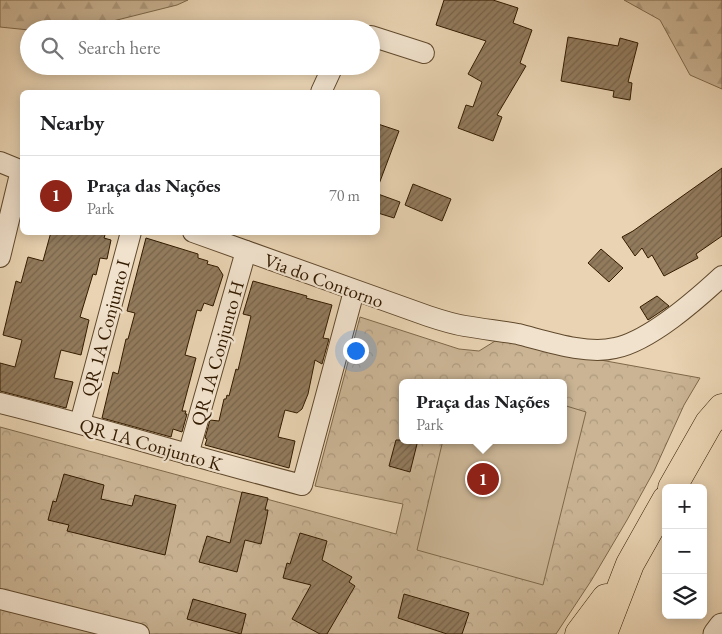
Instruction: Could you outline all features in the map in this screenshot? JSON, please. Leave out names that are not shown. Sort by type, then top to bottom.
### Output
[{"type":"highway","points":[[674,484],[709,423],[722,408]]},
{"type":"highway","points":[[579,634],[630,564],[662,507]]},
{"type":"highway","points":[[603,634],[630,564]]},
{"type":"street","points":[[380,39],[424,53]]},
{"type":"street","points":[[321,90],[328,75]]},
{"type":"street","points":[[0,162],[20,169]]},
{"type":"street","points":[[0,255],[20,178]]},
{"type":"street","name":"QR 1A Conjunto I","points":[[80,423],[130,235]]},
{"type":"street","name":"Via do Contorno","points":[[206,235],[239,243],[354,291],[428,316],[462,326],[516,334],[590,349],[615,348],[640,338],[675,316],[722,276]]},
{"type":"street","name":"QR 1A Conjunto H","points":[[188,455],[239,243]]},
{"type":"street","name":"QR 1A Conjunto K","points":[[0,404],[80,423],[188,455],[302,485],[354,291]]},
{"type":"street","points":[[0,599],[139,634]]},
{"type":"street","points":[[716,634],[722,626]]},
{"type":"green space","points":[[0,0],[188,0],[177,5],[117,20],[20,20],[20,29],[0,27]]},
{"type":"green space","points":[[624,0],[722,0],[722,89],[690,75],[660,20]]},
{"type":"green space","points":[[360,317],[459,349],[479,351],[500,338],[595,359],[700,378],[684,405],[654,471],[627,520],[591,581],[556,634],[0,634],[0,427],[396,534],[403,504],[315,486]]},
{"type":"green space","points":[[567,406],[586,412],[543,585],[417,550],[442,444],[567,444]]},
{"type":"building","points":[[444,0],[493,0],[518,8],[513,23],[532,30],[520,63],[526,66],[497,115],[502,117],[493,141],[458,128],[466,105],[473,107],[482,82],[468,74],[486,41],[436,25]]},
{"type":"building","points":[[568,37],[618,46],[620,38],[638,43],[628,82],[632,83],[630,100],[613,97],[614,91],[561,81]]},
{"type":"building","points":[[380,125],[399,131],[380,181]]},
{"type":"building","points":[[722,168],[722,236],[696,254],[698,258],[664,276],[652,255],[648,258],[642,248],[635,256],[622,237]]},
{"type":"building","points":[[413,184],[451,199],[442,221],[405,205]]},
{"type":"building","points":[[380,195],[400,202],[394,218],[380,214]]},
{"type":"building","points":[[50,235],[105,235],[104,238],[111,240],[107,259],[100,258],[96,275],[93,274],[80,317],[89,320],[81,355],[61,350],[54,378],[73,382],[66,408],[0,391],[0,363],[15,367],[22,340],[3,335],[16,281],[21,283],[28,257],[43,261]]},
{"type":"building","points":[[146,238],[198,254],[198,258],[208,261],[207,264],[218,267],[223,275],[213,306],[204,303],[201,311],[197,310],[185,355],[196,358],[182,411],[186,411],[185,414],[187,414],[182,432],[173,429],[171,437],[102,418],[113,372],[118,374],[126,339],[128,339],[135,313],[127,311]]},
{"type":"building","points":[[601,249],[623,268],[609,282],[588,263]]},
{"type":"building","points":[[253,281],[332,305],[323,338],[329,339],[322,364],[315,360],[308,394],[302,409],[297,413],[285,410],[278,437],[295,441],[289,468],[205,445],[210,420],[219,421],[224,399],[226,399],[227,395],[229,396],[236,369],[238,370],[251,316],[243,314]]},
{"type":"building","points":[[657,296],[669,306],[648,320],[640,307]]},
{"type":"building","points":[[396,440],[399,440],[399,444],[417,444],[410,472],[389,466]]},
{"type":"building","points":[[64,474],[104,485],[101,499],[132,506],[135,495],[176,505],[165,555],[67,531],[69,525],[48,520],[53,501],[56,502]]},
{"type":"building","points":[[242,492],[268,498],[265,510],[268,510],[261,544],[245,540],[237,572],[199,562],[207,536],[230,543]]},
{"type":"building","points":[[300,533],[327,541],[322,560],[352,577],[349,582],[355,586],[327,634],[320,634],[292,619],[311,585],[283,578],[287,563],[290,564]]},
{"type":"building","points":[[404,594],[469,613],[462,634],[447,634],[398,618]]},
{"type":"building","points":[[193,599],[246,614],[241,634],[187,619]]},
{"type":"place","name":"Praça das Nações","points":[[483,479]]}]
